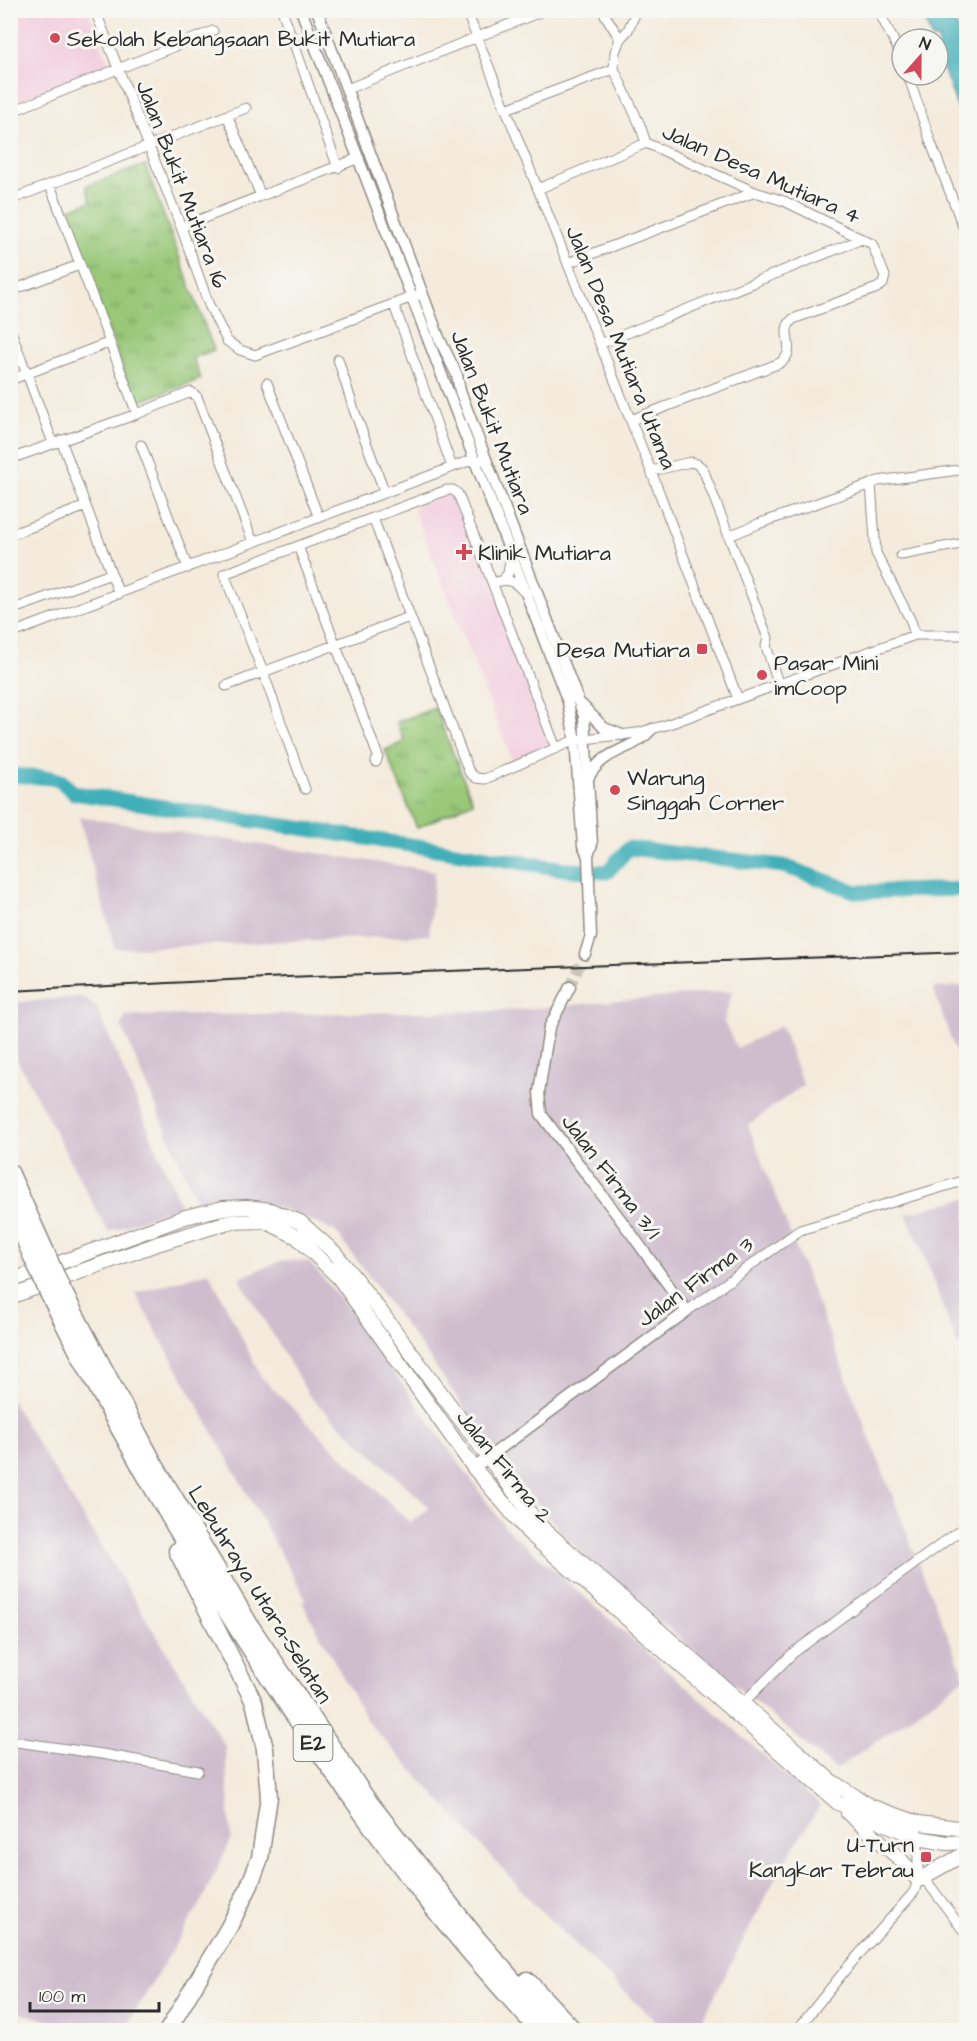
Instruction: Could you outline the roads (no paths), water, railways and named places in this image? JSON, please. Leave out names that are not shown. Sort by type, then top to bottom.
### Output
[{"type":"highway","name":"Lebuhraya Utara–Selatan","points":[[10,1172],[39,1255],[84,1364],[181,1537],[243,1639],[298,1723],[412,1882],[538,2031]]},
{"type":"highway","name":"Lebuhraya Utara–Selatan","points":[[10,1208],[39,1255]]},
{"type":"highway","name":"Lebuhraya Utara–Selatan","points":[[56,1292],[252,1628],[367,1799],[477,1938],[556,2031]]},
{"type":"highway","points":[[122,1432],[124,1453],[193,1580],[254,1702],[266,1749],[268,1771],[266,1824],[260,1858],[230,1927],[168,2031]]},
{"type":"highway","points":[[477,1938],[490,1942],[574,2031]]},
{"type":"main road","name":"Jalan Firma 2","points":[[10,1281],[185,1217],[224,1208],[247,1207],[270,1210],[300,1222],[335,1253],[538,1524],[838,1803],[918,1838],[947,1843],[966,1842]]},
{"type":"main road","name":"Jalan Firma 2","points":[[10,1297],[157,1244],[229,1221],[266,1221],[297,1237],[339,1278],[474,1468],[529,1533],[738,1708],[831,1781],[870,1806],[919,1823],[966,1829]]},
{"type":"main road","points":[[838,1803],[901,1860],[918,1880],[966,1853]]},
{"type":"street","name":"Jalan Bukit Mutiara 16","points":[[95,10],[209,304],[227,341],[240,350],[255,355],[394,305]]},
{"type":"street","points":[[301,10],[283,14],[338,168]]},
{"type":"street","name":"Jalan Bukit Mutiara","points":[[301,10],[359,158],[418,296],[457,375],[460,391],[584,716],[580,740]]},
{"type":"street","name":"Jalan Bukit Mutiara","points":[[317,10],[347,89],[474,459],[568,702],[580,740],[588,778],[592,844],[588,856]]},
{"type":"street","name":"Jalan Desa Mutiara Utama","points":[[466,10],[631,420],[738,699]]},
{"type":"street","points":[[515,10],[519,21]]},
{"type":"street","points":[[329,83],[341,90],[347,89],[545,10]]},
{"type":"street","points":[[602,10],[620,39]]},
{"type":"street","points":[[506,109],[614,69],[615,52],[620,39],[628,30],[637,10]]},
{"type":"street","points":[[878,10],[890,34]]},
{"type":"street","points":[[10,112],[213,31]]},
{"type":"street","name":"Jalan Desa Mutiara 4","points":[[614,69],[637,117],[646,143],[755,192],[784,201],[872,244],[885,276],[883,284],[877,288],[793,319],[788,323],[790,349],[787,358],[780,363],[631,420]]},
{"type":"street","points":[[912,87],[966,234]]},
{"type":"street","points":[[340,110],[343,95],[347,89]]},
{"type":"street","points":[[10,200],[246,108]]},
{"type":"street","points":[[227,115],[261,196]]},
{"type":"street","points":[[538,189],[646,143]]},
{"type":"street","points":[[181,227],[359,158]]},
{"type":"street","points":[[50,185],[108,343],[137,414]]},
{"type":"street","points":[[567,263],[755,192]]},
{"type":"street","points":[[600,344],[862,239]]},
{"type":"street","points":[[10,291],[79,265]]},
{"type":"street","points":[[418,296],[394,305],[452,467]]},
{"type":"street","points":[[10,329],[27,374],[86,506],[119,594]]},
{"type":"street","points":[[10,380],[108,343]]},
{"type":"street","points":[[338,358],[354,410],[385,493]]},
{"type":"street","points":[[267,383],[319,518]]},
{"type":"street","points":[[10,459],[137,414],[191,392],[197,397],[253,542]]},
{"type":"street","points":[[10,634],[474,459],[479,447],[477,432]]},
{"type":"street","points":[[141,445],[188,568]]},
{"type":"street","points":[[474,459],[488,467],[495,478]]},
{"type":"street","points":[[651,471],[691,462],[703,470],[768,638],[766,646],[778,683]]},
{"type":"street","points":[[729,536],[878,480],[966,469]]},
{"type":"street","points":[[871,484],[876,553],[911,621],[915,635]]},
{"type":"street","points":[[305,789],[263,672],[224,574],[447,490],[453,490],[458,494],[556,748]]},
{"type":"street","points":[[10,535],[86,506]]},
{"type":"street","points":[[373,518],[469,772],[476,778],[484,779],[580,740],[638,733],[652,729],[915,635],[966,635]]},
{"type":"street","points":[[901,555],[966,543]]},
{"type":"street","points":[[298,546],[378,756],[376,762]]},
{"type":"street","points":[[493,583],[503,579],[510,566],[511,552]]},
{"type":"street","points":[[19,607],[111,574]]},
{"type":"street","points":[[503,579],[517,584],[527,596]]},
{"type":"street","points":[[226,686],[409,617]]},
{"type":"street","points":[[579,703],[604,728],[622,735]]},
{"type":"street","points":[[588,778],[602,759],[643,739],[652,729]]},
{"type":"street","points":[[580,740],[583,846],[588,856],[590,889],[591,936],[585,954]]},
{"type":"street","name":"Jalan Firma 3/1","points":[[570,987],[549,1028],[539,1092],[541,1114],[687,1311]]},
{"type":"street","name":"Jalan Firma 3","points":[[474,1468],[800,1230],[966,1180]]},
{"type":"street","points":[[738,1708],[792,1653],[966,1527]]},
{"type":"street","points":[[10,1741],[198,1771]]},
{"type":"street","points":[[797,2031],[846,1969],[914,1892],[918,1880],[919,1823]]},
{"type":"street","points":[[918,1880],[927,1882],[932,1887],[966,1934]]},
{"type":"water","points":[[921,11],[951,11],[966,52],[966,130],[950,87],[950,27],[927,27]]},
{"type":"waterway","points":[[10,775],[52,778],[61,781],[74,793],[571,870],[607,872],[629,848],[784,866],[857,892],[966,889]]},
{"type":"tunnel","points":[[570,987],[585,954]]},
{"type":"railway","points":[[10,991],[287,977],[966,952]]},
{"type":"place","name":"Sekolah Kebangsaan Bukit Mutiara","points":[[55,38]]},
{"type":"place","name":"Klinik Mutiara","points":[[464,552]]},
{"type":"place","name":"Desa Mutiara","points":[[702,649]]},
{"type":"place","name":"Pasar Mini imCoop","points":[[762,675]]},
{"type":"place","name":"Warung Singgah Corner","points":[[615,790]]},
{"type":"place","name":"U-Turn Kangkar Tebrau","points":[[926,1857]]}]
